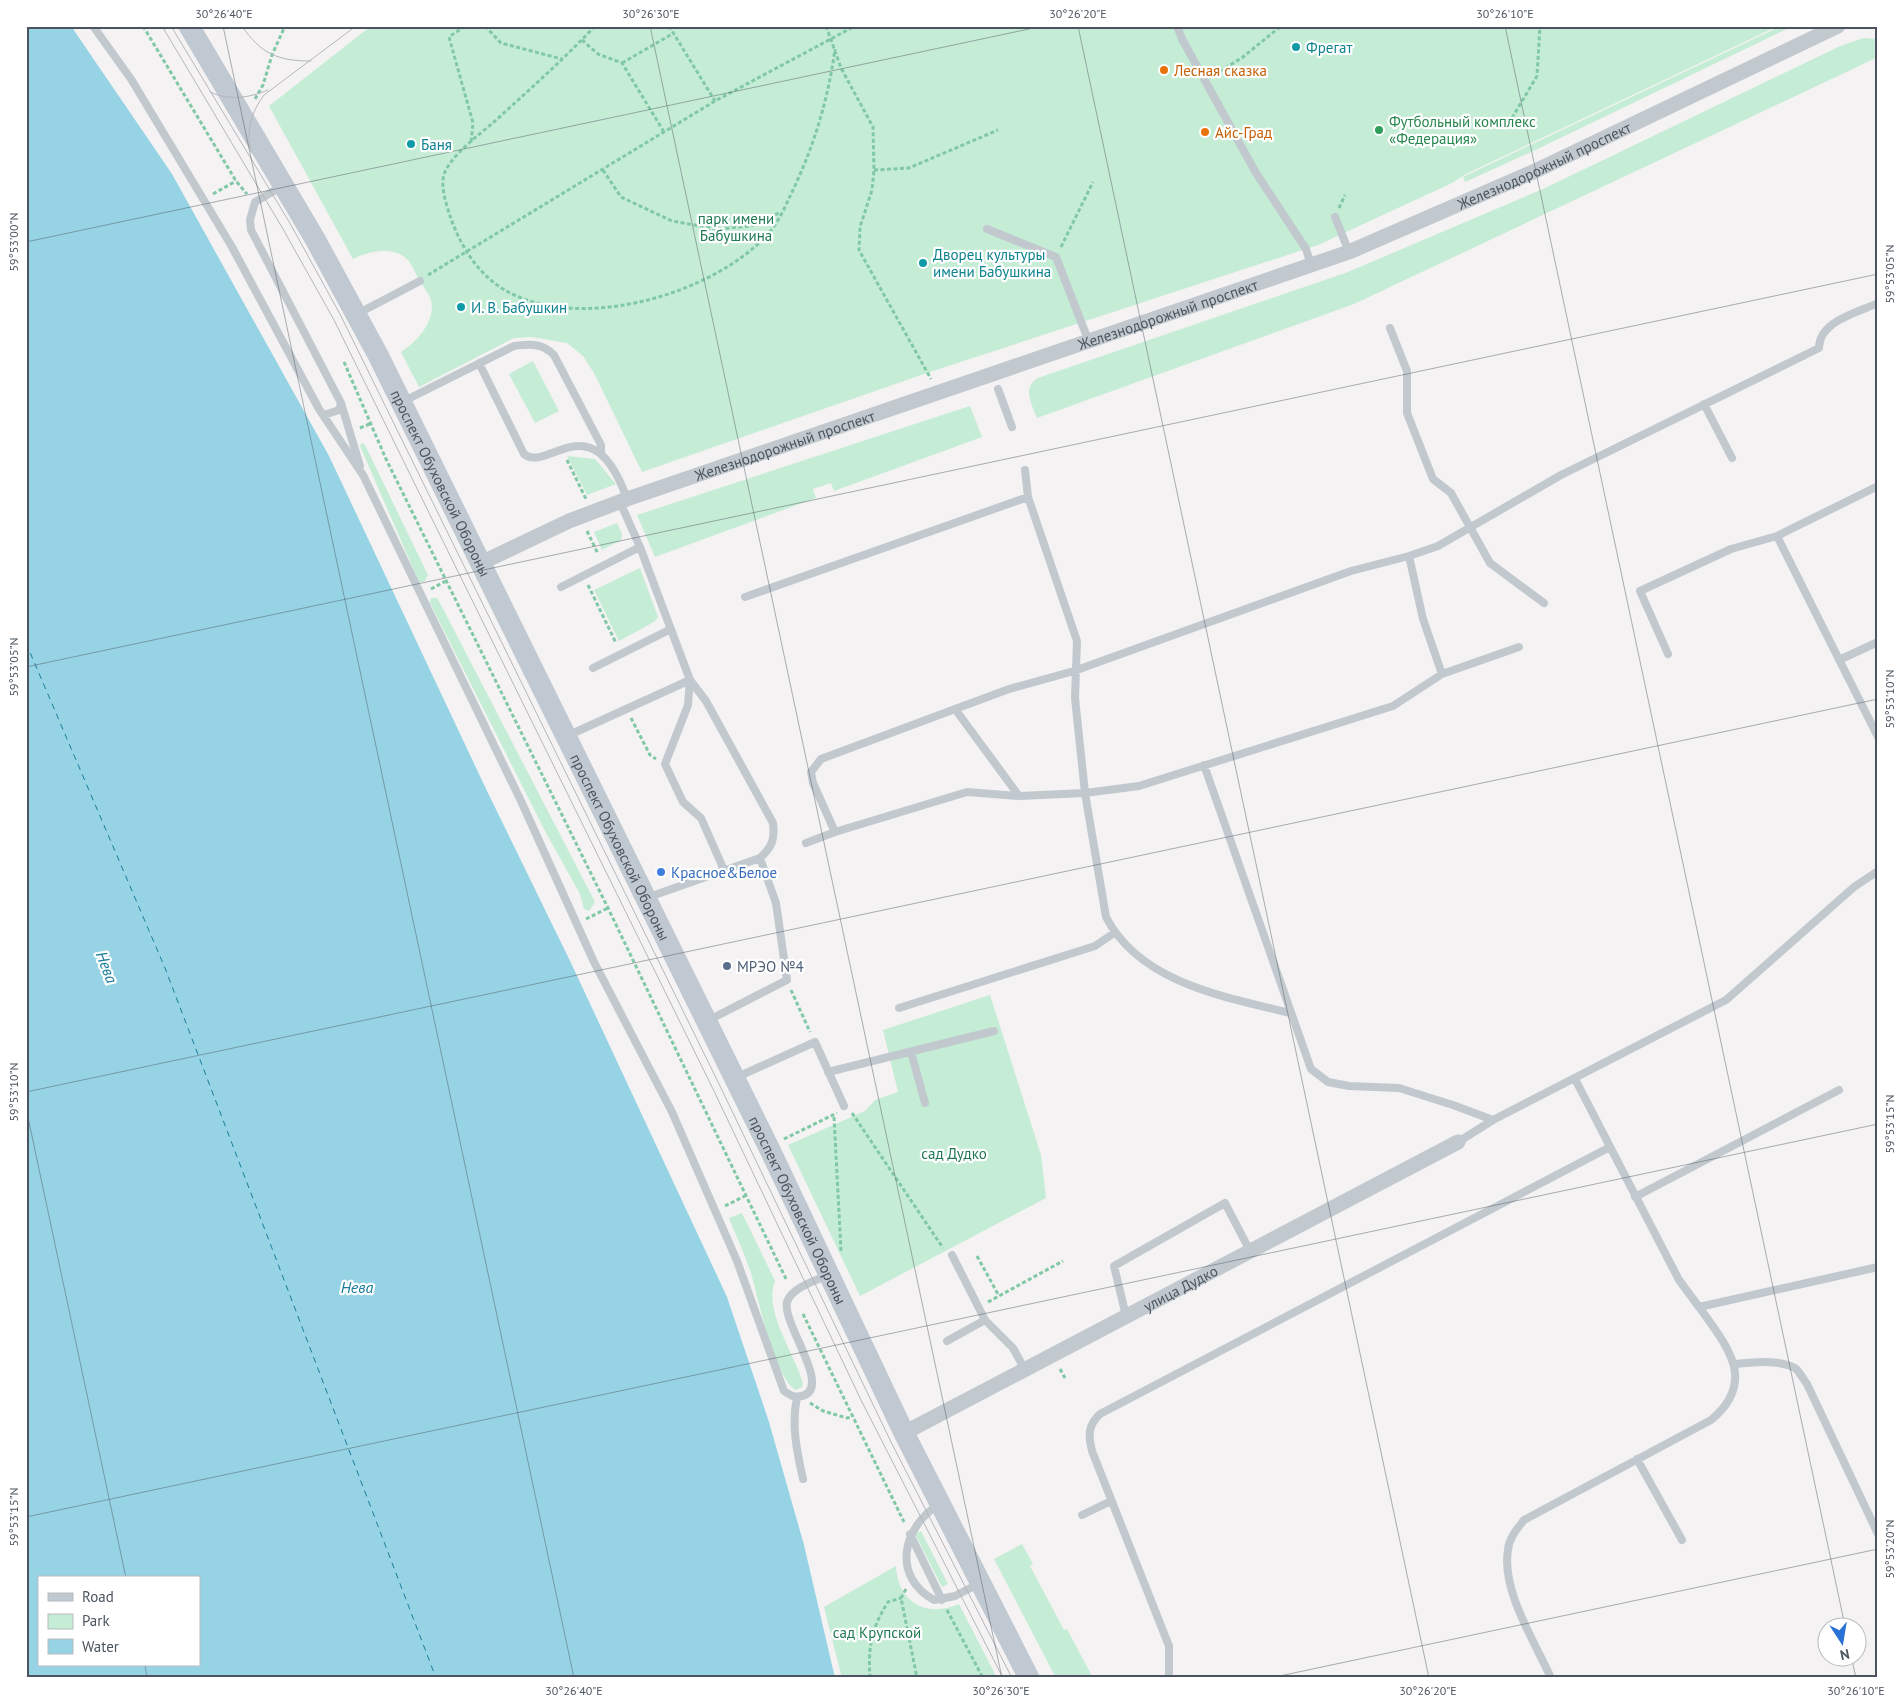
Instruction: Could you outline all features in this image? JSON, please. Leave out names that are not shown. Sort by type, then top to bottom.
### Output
[{"type":"main road","name":"проспект Обуховской Обороны","points":[[189,26],[284,185],[357,314],[402,402],[734,1078],[835,1267],[904,1433],[1029,1678]]},
{"type":"street","name":"Железнодорожный проспект","points":[[481,563],[569,521],[624,500],[1349,252],[1533,172],[1838,26]]},
{"type":"street","name":"улица Дудко","points":[[904,1433],[1458,1142]]},
{"type":"lane","points":[[93,26],[131,79],[232,247],[300,375],[363,475],[521,801],[594,962],[672,1112],[737,1261],[784,1391],[791,1396],[800,1396],[810,1392],[813,1386],[812,1378],[787,1316],[787,1302],[793,1292],[835,1267]]},
{"type":"lane","points":[[1177,26],[1256,173],[1306,249],[1311,265]]},
{"type":"lane","points":[[284,185],[255,202],[250,220],[256,241],[298,317],[341,403],[363,475]]},
{"type":"lane","points":[[1335,217],[1349,252]]},
{"type":"lane","points":[[987,228],[1056,257],[1089,342]]},
{"type":"lane","points":[[357,314],[420,281]]},
{"type":"lane","points":[[835,832],[813,783],[811,772],[820,759],[1009,689],[1074,671],[1351,571],[1409,556],[1438,546],[1561,475],[1820,348],[1819,340],[1824,330],[1878,303]]},
{"type":"lane","points":[[1390,328],[1407,371],[1407,412],[1433,479],[1451,493],[1490,563],[1544,603]]},
{"type":"lane","points":[[402,402],[514,346],[532,344],[546,347],[554,355],[602,445],[601,454]]},
{"type":"lane","points":[[478,363],[524,454],[538,459],[561,448],[583,446],[601,454],[619,476],[624,500],[640,548],[690,680],[706,701],[773,823],[775,837],[770,850],[760,858],[646,898]]},
{"type":"lane","points":[[998,389],[1012,427]]},
{"type":"lane","points":[[324,415],[339,410],[341,403]]},
{"type":"lane","points":[[1704,404],[1732,458]]},
{"type":"lane","points":[[1026,470],[1028,497],[1077,642],[1074,698],[1085,793],[1106,917],[1114,933],[1145,960],[1173,979],[1207,992],[1290,1013]]},
{"type":"lane","points":[[1668,654],[1640,591],[1731,549],[1777,536],[1878,486]]},
{"type":"lane","points":[[745,597],[1028,497]]},
{"type":"lane","points":[[1777,536],[1878,737]]},
{"type":"lane","points":[[561,587],[640,548]]},
{"type":"lane","points":[[1409,556],[1423,619],[1442,674]]},
{"type":"lane","points":[[593,668],[671,629]]},
{"type":"lane","points":[[1839,660],[1878,642]]},
{"type":"lane","points":[[806,843],[835,832],[967,792],[1019,796],[1085,793],[1139,786],[1393,706],[1442,674],[1519,647]]},
{"type":"lane","points":[[566,737],[690,680]]},
{"type":"lane","points":[[690,680],[688,706],[665,764],[683,802],[702,818],[724,870]]},
{"type":"lane","points":[[955,709],[1019,796]]},
{"type":"lane","points":[[1204,765],[1311,1069],[1328,1082],[1349,1086],[1398,1088],[1493,1120]]},
{"type":"lane","points":[[706,1022],[787,980],[776,903],[760,858]]},
{"type":"lane","points":[[1458,1142],[1493,1120],[1726,1000],[1854,887],[1878,871]]},
{"type":"lane","points":[[899,1008],[1095,946],[1114,933]]},
{"type":"lane","points":[[828,1072],[994,1031]]},
{"type":"lane","points":[[734,1078],[815,1042],[844,1106]]},
{"type":"lane","points":[[911,1052],[925,1103]]},
{"type":"lane","points":[[1551,1678],[1511,1590],[1508,1550],[1514,1534],[1524,1520],[1712,1420],[1725,1408],[1736,1381],[1735,1364],[1719,1335],[1679,1280],[1575,1079]]},
{"type":"lane","points":[[1635,1197],[1840,1090]]},
{"type":"lane","points":[[1169,1678],[1169,1646],[1090,1443],[1092,1422],[1100,1414],[1610,1147]]},
{"type":"lane","points":[[1126,1316],[1114,1266],[1225,1203],[1250,1251]]},
{"type":"lane","points":[[952,1255],[985,1320],[1013,1348],[1025,1370]]},
{"type":"lane","points":[[1700,1307],[1878,1267]]},
{"type":"lane","points":[[947,1341],[985,1320]]},
{"type":"lane","points":[[1735,1364],[1777,1363],[1796,1369],[1807,1384],[1878,1534]]},
{"type":"lane","points":[[800,1396],[794,1413],[795,1432],[803,1479]]},
{"type":"lane","points":[[1637,1459],[1682,1540]]},
{"type":"lane","points":[[1082,1515],[1111,1501]]},
{"type":"lane","points":[[940,1504],[920,1518],[910,1534],[907,1546],[907,1562],[912,1576],[925,1596],[934,1600],[942,1600],[980,1583]]},
{"type":"lane","points":[[910,1534],[942,1600]]},
{"type":"path","points":[[143,26],[236,181],[255,202]]},
{"type":"path","points":[[253,102],[263,86],[272,55],[285,26]]},
{"type":"path","points":[[465,26],[449,36],[473,123],[471,142]]},
{"type":"path","points":[[484,26],[501,43],[562,60]]},
{"type":"path","points":[[595,26],[562,60],[471,142],[446,168],[442,180],[450,215],[465,252],[494,282],[522,298],[548,306],[582,308],[620,305],[657,298],[702,280],[736,262],[768,235],[782,212],[819,129],[830,84],[835,49]]},
{"type":"path","points":[[669,26],[716,101]]},
{"type":"path","points":[[826,26],[841,68],[873,127],[874,170],[872,190],[860,227],[859,250],[932,380]]},
{"type":"path","points":[[420,281],[716,101],[855,26]]},
{"type":"path","points":[[984,26],[993,26]]},
{"type":"path","points":[[1205,80],[1243,57],[1281,26]]},
{"type":"path","points":[[1512,118],[1537,76],[1540,26]]},
{"type":"path","points":[[622,63],[674,33]]},
{"type":"path","points":[[582,40],[598,54],[622,63],[664,132]]},
{"type":"path","points":[[874,170],[910,168],[998,130]]},
{"type":"path","points":[[603,170],[621,197],[672,221],[717,228],[751,226],[782,212]]},
{"type":"path","points":[[218,191],[236,181]]},
{"type":"path","points":[[1056,257],[1093,182]]},
{"type":"path","points":[[344,362],[386,459],[608,908],[747,1195],[851,1417],[910,1534]]},
{"type":"path","points":[[357,430],[372,423]]},
{"type":"path","points":[[561,448],[586,499]]},
{"type":"path","points":[[586,528],[603,565]]},
{"type":"path","points":[[583,576],[621,654]]},
{"type":"path","points":[[428,590],[446,581]]},
{"type":"path","points":[[627,708],[650,756],[665,764]]},
{"type":"path","points":[[591,916],[608,908]]},
{"type":"path","points":[[787,980],[815,1042]]},
{"type":"path","points":[[781,1140],[834,1117],[844,1106],[849,1108],[944,1250],[952,1255]]},
{"type":"path","points":[[834,1117],[835,1267]]},
{"type":"path","points":[[728,1204],[747,1195]]},
{"type":"path","points":[[977,1256],[999,1296]]},
{"type":"path","points":[[979,1307],[1064,1261]]},
{"type":"path","points":[[1060,1368],[1065,1378]]},
{"type":"path","points":[[800,1396],[812,1406],[823,1411],[847,1418],[851,1417]]},
{"type":"path","points":[[854,1432],[859,1430]]},
{"type":"path","points":[[870,1678],[871,1638],[877,1620],[888,1602],[901,1598],[916,1678]]},
{"type":"path","points":[[948,1611],[983,1678]]},
{"type":"green space","name":"парк имени Бабушкина","points":[[371,26],[1778,26],[1466,174],[1452,183],[1318,245],[927,373],[642,472],[594,373],[583,356],[567,343],[532,337],[514,338],[419,387],[401,352],[419,337],[428,323],[432,308],[429,295],[408,260],[402,255],[395,252],[381,251],[353,259],[269,106]]},
{"type":"green space","points":[[1781,26],[1793,26],[1465,182],[1463,177]]},
{"type":"green space","points":[[1863,38],[1878,39],[1878,57],[1354,304],[1037,418],[1030,401],[1029,391],[1030,386],[1038,378],[1348,272],[1543,189],[1838,47]]},
{"type":"green space","points":[[533,361],[559,411],[535,423],[509,374]]},
{"type":"green space","points":[[970,406],[982,437],[834,491],[831,483],[813,489],[816,498],[655,557],[637,515]]},
{"type":"green space","points":[[362,443],[365,445],[428,575],[424,582],[419,582],[360,446]]},
{"type":"green space","points":[[567,456],[595,459],[616,484],[587,495]]},
{"type":"green space","points":[[617,523],[622,534],[621,540],[602,550],[594,532]]},
{"type":"green space","points":[[640,568],[658,617],[654,622],[619,641],[594,590]]},
{"type":"green space","points":[[431,598],[437,598],[441,605],[595,902],[589,911],[584,909],[580,894],[545,831],[430,603]]},
{"type":"green space","name":"сад Дудко","points":[[990,995],[1041,1155],[1046,1198],[860,1296],[788,1145],[865,1111],[875,1100],[898,1092],[883,1030]]},
{"type":"green space","points":[[742,1213],[775,1281],[772,1293],[776,1319],[803,1384],[802,1387],[796,1390],[788,1383],[774,1354],[751,1273],[729,1218]]},
{"type":"green space","points":[[921,1531],[948,1584],[942,1587],[915,1534]]},
{"type":"green space","points":[[1022,1544],[1033,1564],[1030,1566],[1064,1630],[1067,1629],[1093,1678],[1056,1678],[994,1559]]},
{"type":"green space","name":"сад Крупской","points":[[896,1566],[902,1590],[916,1604],[925,1608],[936,1609],[959,1604],[997,1678],[842,1678],[824,1607]]},
{"type":"water","name":"Нева","points":[[26,26],[71,26],[172,174],[329,456],[487,791],[571,963],[727,1297],[769,1422],[804,1545],[835,1678],[26,1678]]},
{"type":"ferry route","points":[[26,643],[165,968],[436,1678]]},
{"type":"tram line","points":[[162,26],[283,229],[334,320],[713,1089],[861,1400],[1003,1678]]},
{"type":"tram line","points":[[171,26],[291,225],[341,316],[720,1086],[891,1442],[1012,1678]]},
{"type":"tram line","points":[[242,26],[256,43],[271,54],[299,61],[311,61]]},
{"type":"tram line","points":[[251,152],[249,129],[256,108],[264,95],[356,26]]},
{"type":"tram line","points":[[210,92],[224,97],[239,97],[254,95],[268,90]]},
{"type":"place","name":"Фрегат","points":[[1296,47]]},
{"type":"place","name":"Лесная сказка","points":[[1164,70]]},
{"type":"place","name":"Футбольный комплекс «Федерация»","points":[[1379,130]]},
{"type":"place","name":"Айс-Град","points":[[1205,132]]},
{"type":"place","name":"Баня","points":[[411,144]]},
{"type":"place","name":"Дворец культуры имени Бабушкина","points":[[923,263]]},
{"type":"place","name":"И. В. Бабушкин","points":[[461,307]]},
{"type":"place","name":"Красное&Белое","points":[[661,872]]},
{"type":"place","name":"МРЭО №4","points":[[727,966]]}]
